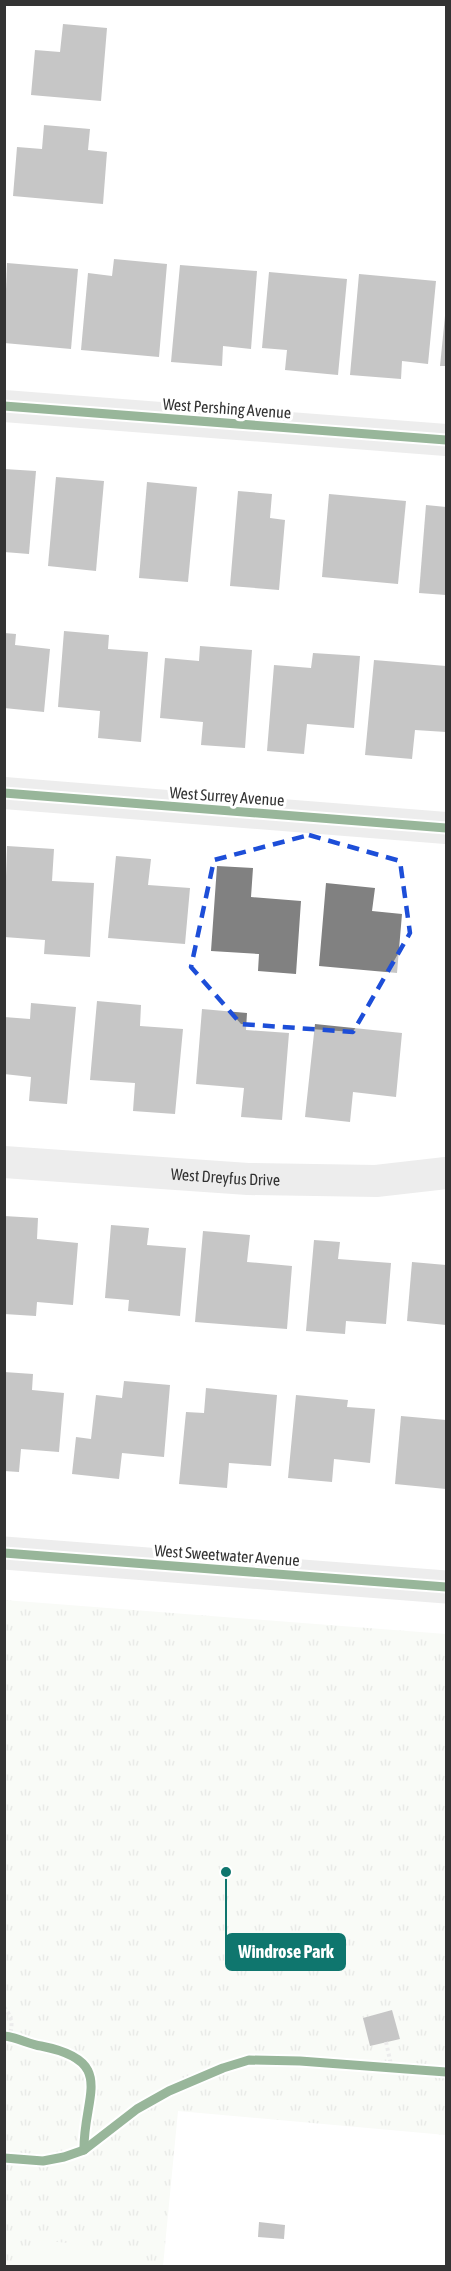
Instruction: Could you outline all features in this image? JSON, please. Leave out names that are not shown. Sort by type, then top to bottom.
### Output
[{"type":"street","name":"West Pershing Avenue","points":[[4,406],[447,440]]},
{"type":"street","name":"West Surrey Avenue","points":[[4,793],[447,828]]},
{"type":"street","name":"West Dreyfus Drive","points":[[4,1162],[248,1179],[376,1180],[446,1169]]},
{"type":"street","name":"West Sweetwater Avenue","points":[[4,1553],[447,1587]]},
{"type":"path","points":[[4,2007],[10,2015],[12,2026],[4,2043]]},
{"type":"path","points":[[7,2036],[62,2050],[80,2060],[91,2074],[92,2096],[83,2137],[84,2150]]},
{"type":"path","points":[[386,2042],[392,2069]]},
{"type":"path","points":[[4,2158],[43,2161],[84,2150],[137,2109],[169,2091],[223,2068],[249,2060],[300,2061],[447,2072]]},
{"type":"highlighted area","points":[[309,835],[400,861],[410,933],[353,1032],[241,1024],[191,967],[214,860]]},
{"type":"green space","points":[[4,1600],[446,1634],[446,2135],[178,2111],[163,2266],[5,2266]]},
{"type":"green space","points":[[39,2240],[124,2249],[122,2266],[5,2266],[5,2261],[37,2264]]},
{"type":"building","points":[[63,24],[107,28],[101,101],[31,95],[35,50],[60,52]]},
{"type":"building","points":[[44,125],[90,129],[88,150],[107,152],[103,204],[13,196],[17,147],[42,149]]},
{"type":"building","points":[[114,259],[167,264],[159,357],[81,350],[88,273],[112,276]]},
{"type":"building","points":[[7,263],[78,269],[71,349],[4,343]]},
{"type":"building","points":[[180,265],[257,271],[251,349],[223,346],[222,366],[171,362]]},
{"type":"building","points":[[269,272],[347,279],[338,375],[285,370],[287,350],[262,348]]},
{"type":"building","points":[[359,274],[436,281],[428,364],[402,361],[401,379],[350,375]]},
{"type":"building","points":[[445,316],[446,366],[440,366]]},
{"type":"building","points":[[4,469],[36,471],[29,554],[4,552]]},
{"type":"building","points":[[56,477],[104,481],[96,571],[48,566]]},
{"type":"building","points":[[147,482],[197,487],[188,582],[139,578]]},
{"type":"building","points":[[238,491],[272,494],[270,518],[285,520],[279,590],[230,586]]},
{"type":"building","points":[[329,494],[406,501],[398,584],[322,577]]},
{"type":"building","points":[[426,505],[446,507],[446,595],[419,593]]},
{"type":"building","points":[[64,631],[109,635],[108,649],[148,652],[141,742],[98,738],[100,711],[58,707]]},
{"type":"building","points":[[4,633],[16,634],[15,645],[50,649],[44,712],[4,708]]},
{"type":"building","points":[[200,646],[252,650],[245,748],[201,745],[203,722],[160,718],[165,658],[199,661]]},
{"type":"building","points":[[313,653],[360,656],[354,728],[307,724],[304,754],[267,751],[274,665],[311,668]]},
{"type":"building","points":[[374,660],[446,666],[446,732],[415,730],[412,759],[365,755]]},
{"type":"building","points":[[7,846],[54,849],[52,881],[94,883],[90,957],[44,954],[45,940],[4,937]]},
{"type":"building","points":[[116,856],[151,859],[148,885],[190,888],[185,944],[108,938]]},
{"type":"building","points":[[217,866],[253,868],[251,897],[301,901],[296,974],[258,971],[259,954],[211,951]]},
{"type":"building","points":[[326,883],[375,888],[372,911],[402,914],[397,973],[319,966]]},
{"type":"building","points":[[97,1001],[141,1005],[140,1026],[183,1029],[175,1114],[133,1111],[135,1083],[90,1080]]},
{"type":"building","points":[[31,1003],[76,1007],[67,1104],[29,1101],[31,1077],[4,1074],[4,1017],[30,1019]]},
{"type":"building","points":[[202,1009],[247,1013],[246,1030],[289,1033],[282,1120],[241,1117],[244,1088],[196,1084]]},
{"type":"building","points":[[315,1024],[402,1033],[396,1097],[353,1092],[350,1122],[305,1117]]},
{"type":"building","points":[[4,1216],[38,1218],[37,1239],[78,1243],[73,1305],[37,1302],[36,1316],[4,1314]]},
{"type":"building","points":[[111,1225],[149,1228],[147,1245],[186,1248],[180,1316],[128,1311],[129,1300],[105,1298]]},
{"type":"building","points":[[203,1231],[250,1235],[247,1262],[292,1266],[287,1329],[195,1322]]},
{"type":"building","points":[[314,1240],[340,1242],[338,1259],[391,1263],[386,1324],[346,1321],[345,1334],[306,1331]]},
{"type":"building","points":[[412,1262],[446,1265],[446,1325],[407,1321]]},
{"type":"building","points":[[4,1372],[33,1374],[32,1390],[64,1393],[59,1452],[21,1449],[19,1472],[4,1471]]},
{"type":"building","points":[[124,1381],[170,1385],[164,1457],[122,1453],[119,1479],[72,1474],[76,1437],[91,1439],[96,1395],[122,1398]]},
{"type":"building","points":[[206,1388],[277,1395],[271,1466],[229,1463],[227,1488],[179,1484],[186,1412],[204,1413]]},
{"type":"building","points":[[296,1395],[348,1400],[347,1407],[375,1409],[370,1463],[334,1459],[332,1482],[288,1478]]},
{"type":"building","points":[[401,1416],[446,1420],[446,1489],[395,1484]]},
{"type":"building","points":[[392,2010],[400,2039],[370,2046],[363,2018]]},
{"type":"building","points":[[259,2222],[285,2225],[284,2239],[258,2237]]},
{"type":"cycle path","points":[[4,406],[446,440]]},
{"type":"cycle path","points":[[4,793],[446,828]]},
{"type":"cycle path","points":[[4,1553],[446,1587]]},
{"type":"cycle path","points":[[4,2036],[65,2053],[80,2061],[88,2071],[91,2083],[84,2150]]},
{"type":"cycle path","points":[[4,2158],[43,2161],[84,2150],[137,2109],[169,2091],[223,2068],[249,2060],[300,2061],[446,2072]]},
{"type":"place","name":"Windrose Park","points":[[226,1872]]}]
